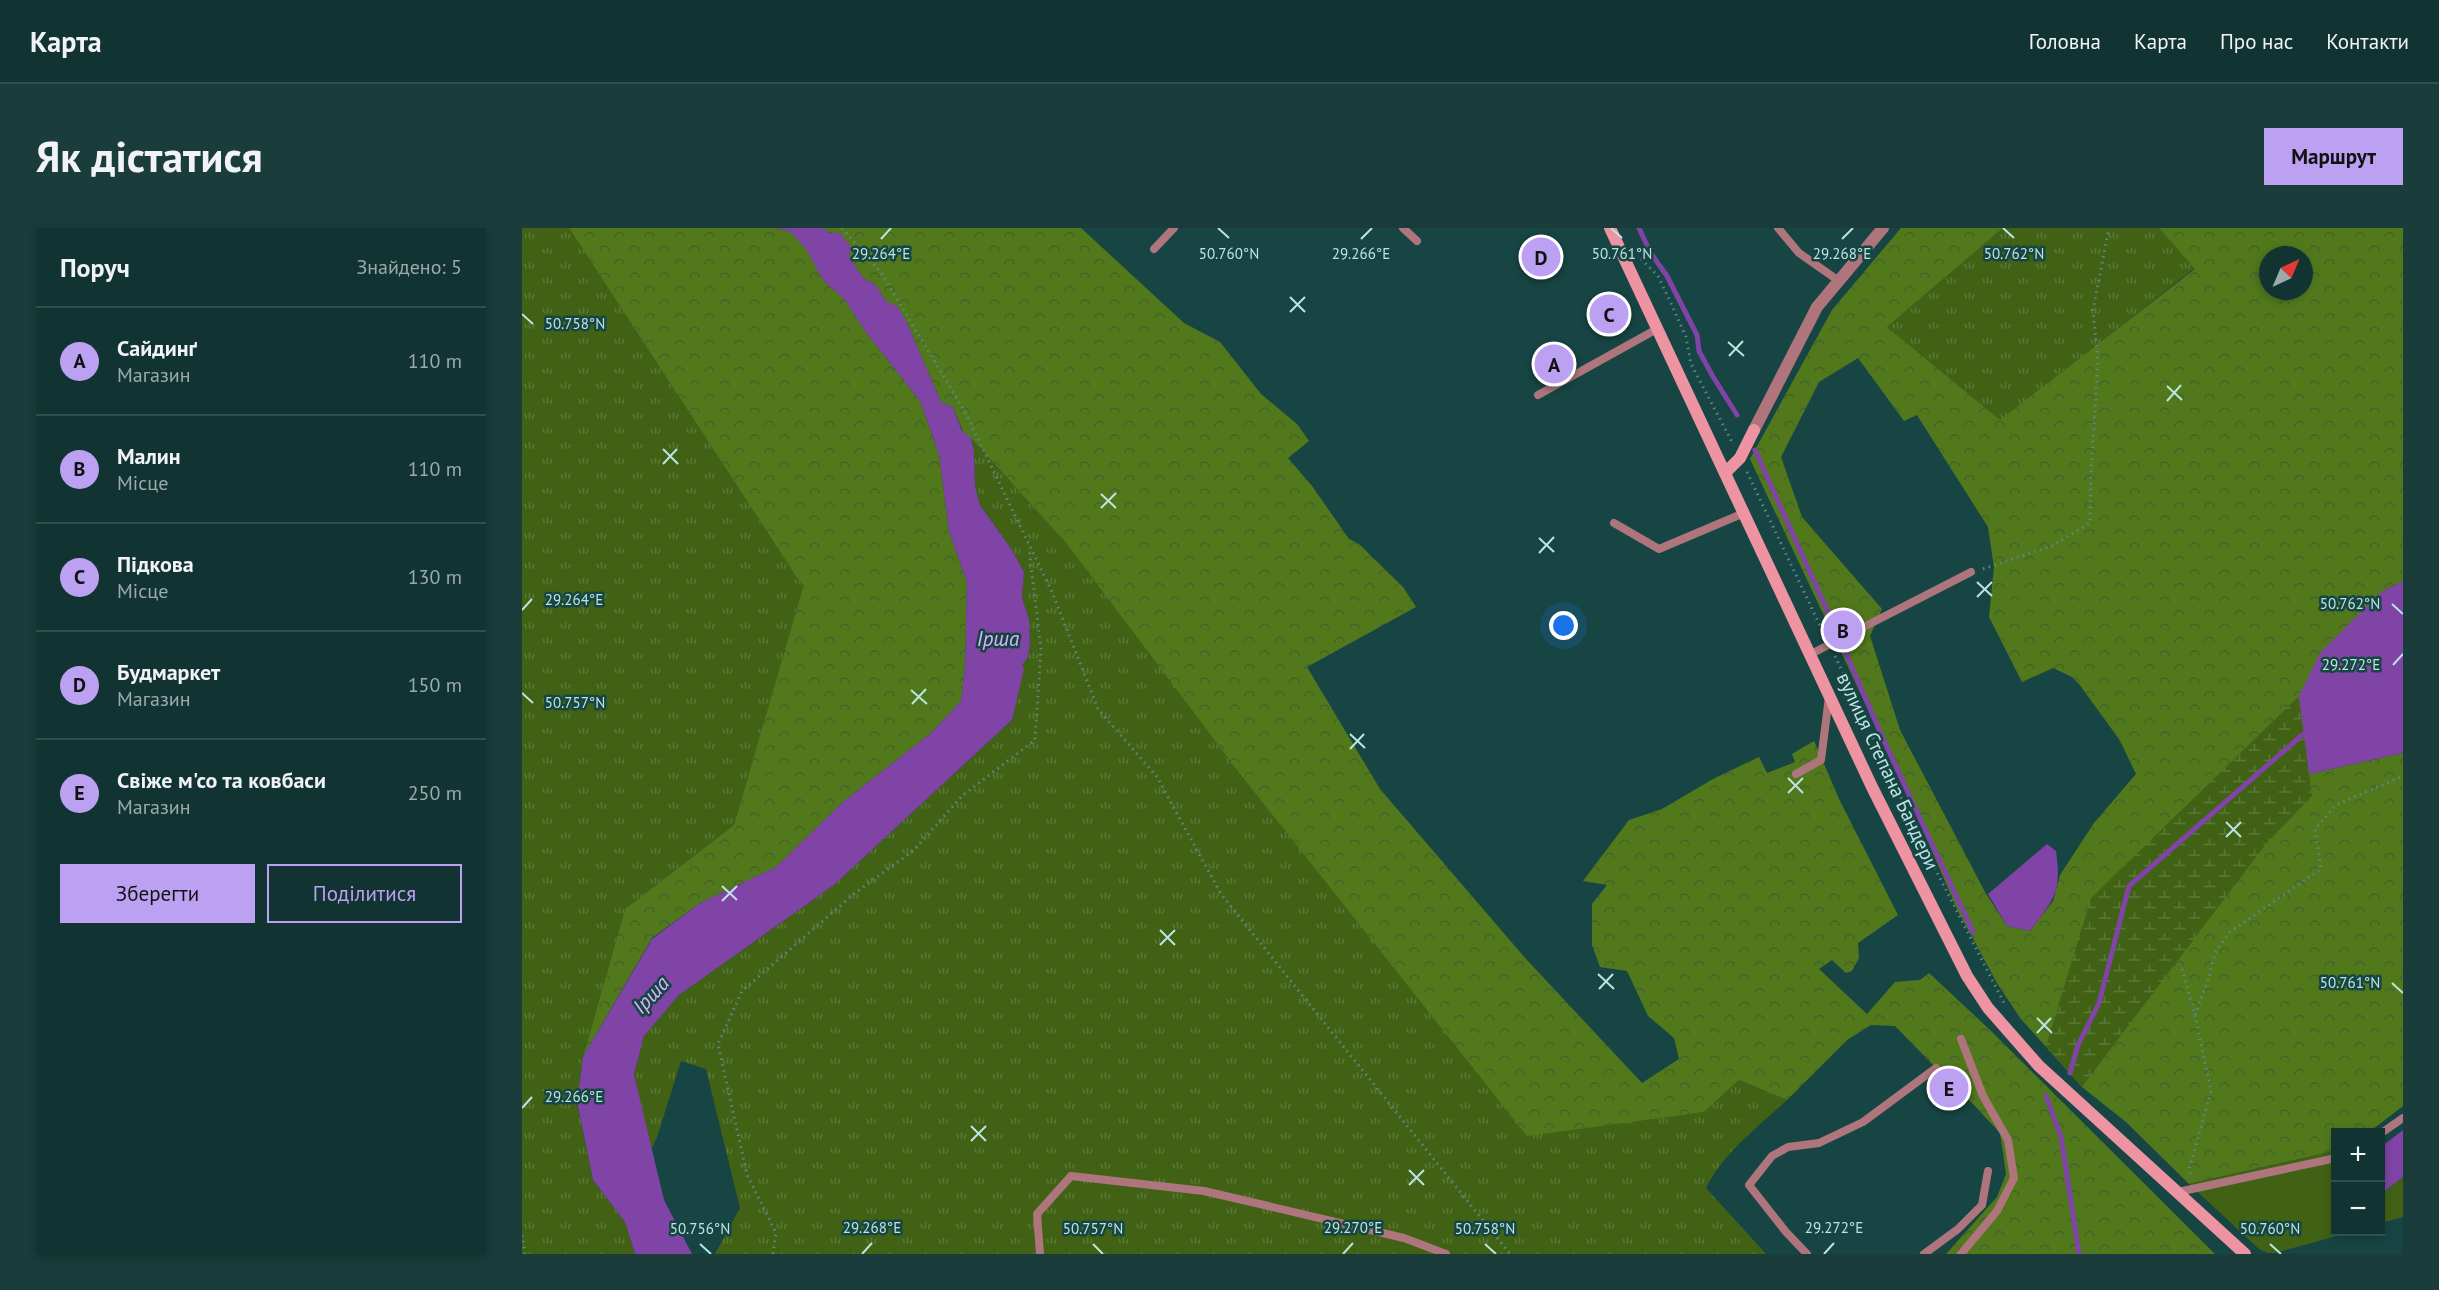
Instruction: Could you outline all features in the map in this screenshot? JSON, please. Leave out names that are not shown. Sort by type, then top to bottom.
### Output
[{"type":"street","name":"вулиця Степана Бандери","points":[[1610,228],[1872,787],[1967,976],[2005,1029],[2056,1082],[2245,1254]]},
{"type":"street","points":[[1726,472],[1740,458],[1817,307],[1882,228]]},
{"type":"lane","points":[[1154,249],[1174,228]]},
{"type":"lane","points":[[1403,228],[1417,241]]},
{"type":"lane","points":[[1778,228],[1799,253],[1839,281]]},
{"type":"lane","points":[[1538,395],[1658,329]]},
{"type":"lane","points":[[1614,523],[1659,549],[1744,513]]},
{"type":"lane","points":[[1811,654],[1971,572]]},
{"type":"lane","points":[[1796,774],[1821,760],[1829,694]]},
{"type":"lane","points":[[1960,1039],[1983,1096],[2008,1140],[2014,1178],[1997,1211],[1960,1254]]},
{"type":"lane","points":[[1807,1254],[1786,1232],[1749,1185],[1772,1156],[1788,1146],[1819,1143],[1863,1122],[1936,1068]]},
{"type":"lane","points":[[2385,1131],[2403,1118]]},
{"type":"lane","points":[[2178,1192],[2331,1159]]},
{"type":"lane","points":[[1924,1254],[1958,1229],[1982,1205],[1988,1171]]},
{"type":"lane","points":[[1040,1254],[1037,1214],[1071,1176],[1204,1191],[1404,1238],[1446,1254]]},
{"type":"path","points":[[842,228],[882,274],[965,411],[1052,592],[1098,709],[1157,777],[1221,894],[1510,1254]]},
{"type":"path","points":[[1971,572],[1994,567],[2052,546],[2090,523],[2098,361],[2093,310],[2107,228]]},
{"type":"path","points":[[1638,255],[1658,276],[1670,299],[1686,337],[1691,364],[1740,458],[1926,850],[2008,1010]]},
{"type":"path","points":[[773,1254],[776,1233],[747,1175],[718,1044],[742,991],[855,893],[913,851],[962,796],[1035,740],[1041,649],[1029,544]]},
{"type":"path","points":[[2195,1015],[2215,953],[2230,932],[2321,868],[2315,829],[2336,805],[2403,776]]},
{"type":"path","points":[[2182,969],[2195,1015],[2211,1091],[2189,1170],[2196,1188]]},
{"type":"path","points":[[522,1235],[525,1254]]},
{"type":"green space","points":[[522,228],[569,228],[803,587],[734,825],[625,909],[583,1057],[577,1103],[593,1180],[625,1222],[635,1254],[522,1254]]},
{"type":"green space","points":[[569,228],[776,228],[791,232],[807,249],[823,280],[845,299],[865,331],[920,401],[939,454],[949,531],[967,583],[965,667],[961,701],[931,733],[843,802],[776,867],[700,903],[652,938],[583,1057],[625,909],[734,825],[803,587]]},
{"type":"green space","points":[[822,228],[1081,228],[1184,323],[1220,342],[1261,394],[1297,424],[1309,441],[1288,458],[1312,486],[1349,539],[1359,544],[1403,587],[1416,607],[1307,667],[1380,789],[1526,959],[1642,1083],[1679,1059],[1674,1038],[1648,1016],[1627,971],[1600,967],[1592,945],[1592,904],[1607,885],[1583,881],[1629,820],[1662,809],[1713,779],[1759,757],[1767,773],[1795,762],[1792,754],[1814,741],[1840,801],[1898,915],[1858,943],[1859,958],[1852,971],[1846,973],[1832,960],[1819,969],[1867,1014],[1895,982],[1920,980],[1929,973],[1989,1029],[2215,1254],[1946,1254],[1997,1197],[2006,1174],[2000,1133],[1946,1075],[1936,1068],[1895,1026],[1871,1025],[1847,1040],[1787,1100],[1739,1080],[1704,1112],[1527,1136],[1241,775],[1067,544],[971,438],[964,434],[953,407],[941,402],[907,323],[886,301],[875,284],[864,279],[830,233]]},
{"type":"green space","points":[[1901,228],[2003,228],[1887,327],[2000,420],[2195,269],[2159,228],[2403,228],[2403,581],[2381,592],[2309,774],[2403,753],[2403,1106],[2374,1128],[2331,1128],[2331,1152],[2189,1184],[2126,1122],[2082,1087],[2021,1019],[1998,985],[1957,909],[1900,777],[1750,459],[1832,310]],"holes":[[[1858,358],[1904,421],[1917,415],[1988,527],[1994,567],[1989,617],[2022,682],[2053,668],[2072,677],[2119,739],[2136,774],[2094,823],[2060,875],[2053,901],[2030,931],[2007,926],[1985,892],[1900,730],[1870,636],[1882,609],[1802,517],[1781,457],[1819,382]]]},
{"type":"green space","points":[[2003,228],[2159,228],[2195,268],[2000,421],[1887,327]]},
{"type":"green space","points":[[971,438],[1067,544],[1663,1117],[1704,1112],[1739,1080],[1787,1100],[1732,1151],[1706,1188],[1766,1254],[715,1254],[740,1208],[706,1069],[681,1061],[651,1150],[634,1074],[644,1036],[679,995],[834,885],[1012,720],[1022,665],[1028,657],[1030,643],[1029,619],[1022,598],[1024,572],[1012,550],[980,505],[975,486],[974,451]]},
{"type":"green space","points":[[2299,696],[2312,796],[2266,844],[2082,1087],[2046,1046],[2091,898]]},
{"type":"green space","points":[[2331,1152],[2331,1236],[2337,1236],[2268,1253],[2259,1249],[2189,1184]]},
{"type":"green space","points":[[2403,1177],[2403,1217],[2385,1222],[2385,1191]]},
{"type":"water","name":"Ірша","points":[[776,228],[822,228],[830,233],[840,233],[851,247],[849,257],[864,279],[875,284],[886,301],[897,306],[907,323],[941,402],[953,407],[962,431],[971,438],[974,451],[975,486],[980,505],[1012,550],[1024,572],[1022,598],[1029,619],[1030,643],[1028,657],[1022,665],[1024,669],[1012,720],[834,885],[679,995],[644,1036],[634,1074],[664,1200],[692,1254],[635,1254],[625,1222],[593,1180],[577,1102],[583,1057],[652,939],[700,903],[776,867],[843,802],[931,733],[961,701],[965,667],[967,583],[949,531],[939,454],[920,401],[865,331],[845,300],[823,280],[806,249],[791,232]]},
{"type":"water","points":[[2403,581],[2403,753],[2309,774],[2299,696],[2320,653],[2381,592]]},
{"type":"water","points":[[2047,844],[2056,851],[2058,865],[2054,895],[2030,931],[2007,926],[1988,894]]},
{"type":"water","points":[[2403,1130],[2403,1177],[2385,1191],[2385,1182],[2385,1144]]},
{"type":"waterway","points":[[1639,228],[1697,335],[1699,351],[1737,415]]},
{"type":"waterway","points":[[1755,450],[1835,628]]},
{"type":"waterway","points":[[1845,651],[1884,741],[1973,932]]},
{"type":"waterway","points":[[2070,1073],[2078,1045],[2099,1003],[2129,886],[2301,736],[2310,731]]},
{"type":"waterway","points":[[2046,1096],[2061,1137],[2079,1254]]},
{"type":"place","name":"Будмаркет","points":[[1541,257]]},
{"type":"place","name":"Підкова","points":[[1609,314]]},
{"type":"place","name":"Сайдинґ","points":[[1554,364]]},
{"type":"place","name":"Малин","points":[[1843,630]]},
{"type":"place","name":"Свіже м'со та ковбаси","points":[[1949,1088]]}]
